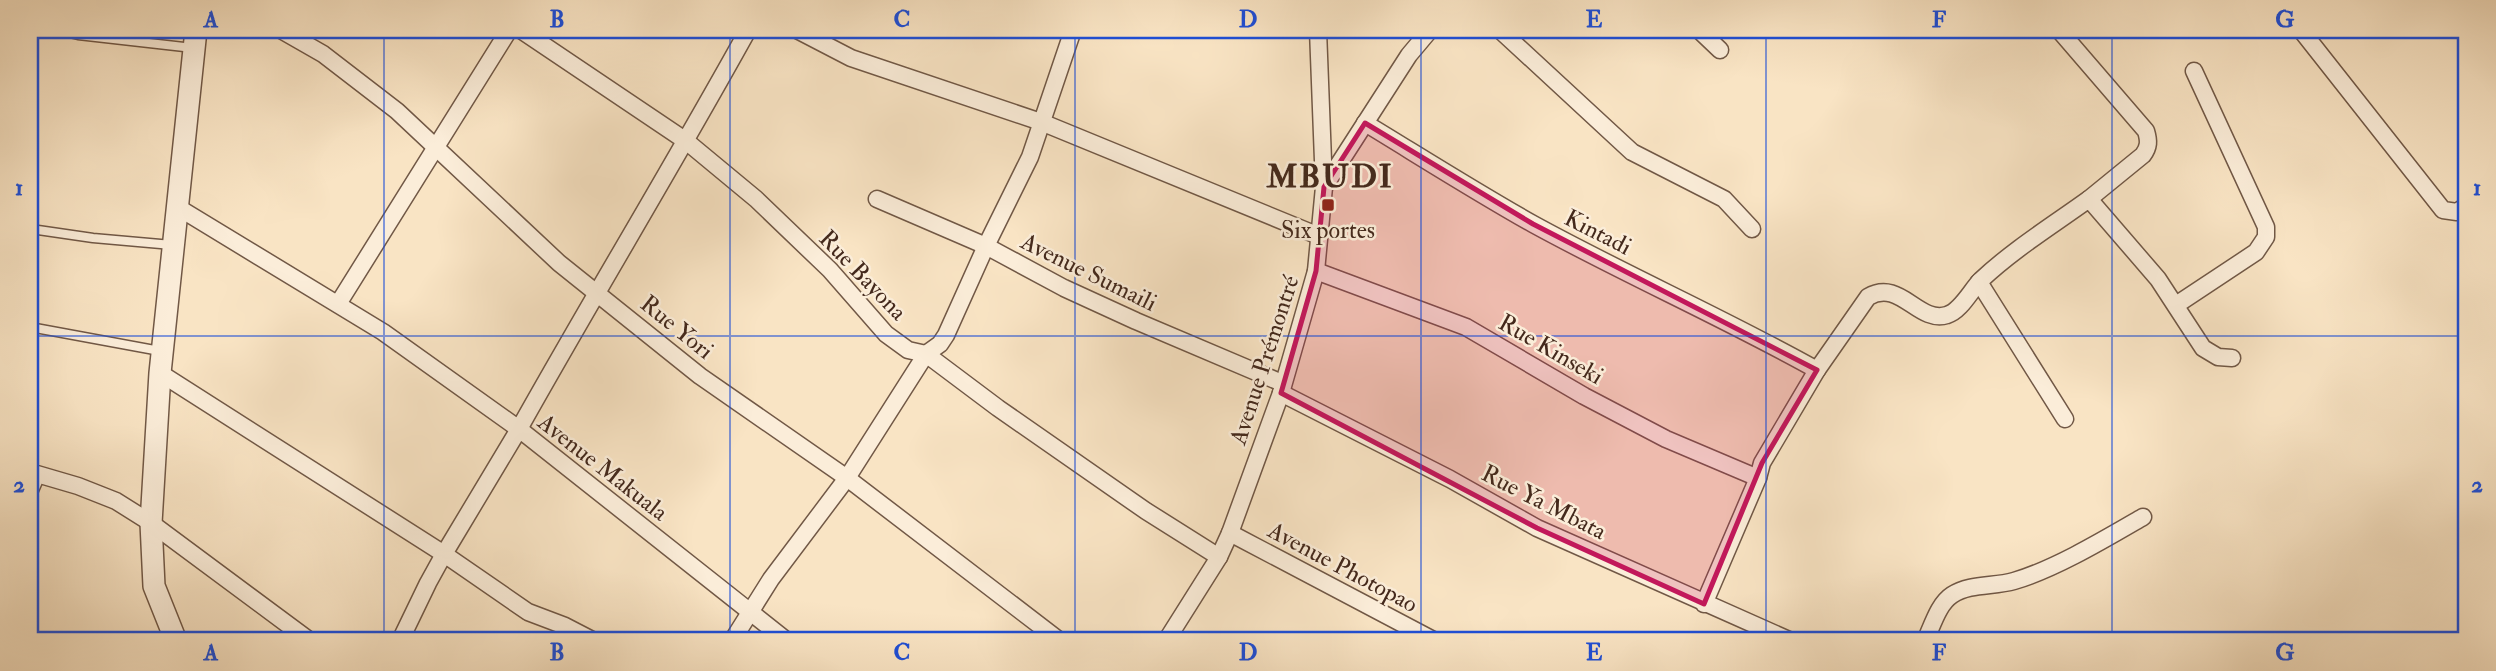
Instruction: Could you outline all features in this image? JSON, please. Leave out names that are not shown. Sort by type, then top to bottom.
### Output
[{"type":"street","name":"Rue Yori","points":[[282,30],[360,80],[397,111],[559,263],[700,376],[847,478],[1060,641]]},
{"type":"street","points":[[338,304],[509,30]]},
{"type":"street","name":"Rue Bayona","points":[[521,30],[686,141],[775,217],[830,270],[886,334],[908,350],[926,354],[998,408],[1219,557]]},
{"type":"street","points":[[179,208],[383,332],[519,429],[748,30]]},
{"type":"street","points":[[797,30],[851,58],[1041,122],[1319,236]]},
{"type":"street","points":[[732,641],[771,579],[847,478],[926,354],[940,344],[946,335],[986,246],[1016,189],[1073,30]]},
{"type":"street","name":"Avenue Prémontré","points":[[1166,641],[1219,557],[1230,533],[1282,388],[1316,271],[1324,187],[1318,30]]},
{"type":"street","points":[[1324,187],[1409,55],[1430,30]]},
{"type":"street","points":[[1500,30],[1632,152],[1724,199],[1752,229]]},
{"type":"street","points":[[1699,30],[1720,50]]},
{"type":"street","points":[[1704,604],[1762,463],[1817,370],[1868,297],[1878,292],[1890,292],[1928,313],[1945,316],[1952,313],[1979,282],[2012,254],[2090,199],[2148,148],[2146,131],[2059,30]]},
{"type":"street","points":[[2301,30],[2443,210],[2457,212],[2466,206]]},
{"type":"street","points":[[176,641],[154,586],[151,523],[162,362],[195,39]]},
{"type":"street","points":[[2176,304],[2256,252],[2266,237],[2266,227],[2194,71]]},
{"type":"street","name":"Kintadi","points":[[1365,123],[1533,224],[1817,370]]},
{"type":"street","name":"Avenue Sumaili","points":[[877,199],[986,246],[1063,288],[1282,388]]},
{"type":"street","points":[[2090,199],[2176,304],[2203,348],[2218,356],[2232,358]]},
{"type":"street","name":"Rue Kinseki","points":[[1316,271],[1466,327],[1584,396],[1666,439],[1758,478]]},
{"type":"street","points":[[1979,282],[2066,419]]},
{"type":"street","points":[[162,362],[528,612],[594,641]]},
{"type":"street","name":"Rue Ya Mbata","points":[[1282,388],[1537,528],[1791,641]]},
{"type":"street","name":"Avenue Makuala","points":[[400,641],[444,554],[519,429],[787,641]]},
{"type":"street","points":[[30,490],[37,474],[116,501],[151,523],[310,641]]},
{"type":"street","points":[[1925,641],[1946,600],[1954,594],[1972,587],[2012,582],[2039,572],[2143,517]]},
{"type":"street","name":"Avenue Photopao","points":[[1230,533],[1435,641]]},
{"type":"lane","points":[[56,30],[78,34],[195,39]]},
{"type":"lane","points":[[38,230],[175,245]]},
{"type":"lane","points":[[30,327],[162,362]]},
{"type":"highlighted area","points":[[1365,123],[1533,224],[1817,370],[1762,463],[1704,604],[1537,528],[1281,393],[1316,271],[1324,187]]},
{"type":"place","name":"Six portes","points":[[1328,205]]},
{"type":"district","name":"MBUDI","points":[[1330,176]]}]
